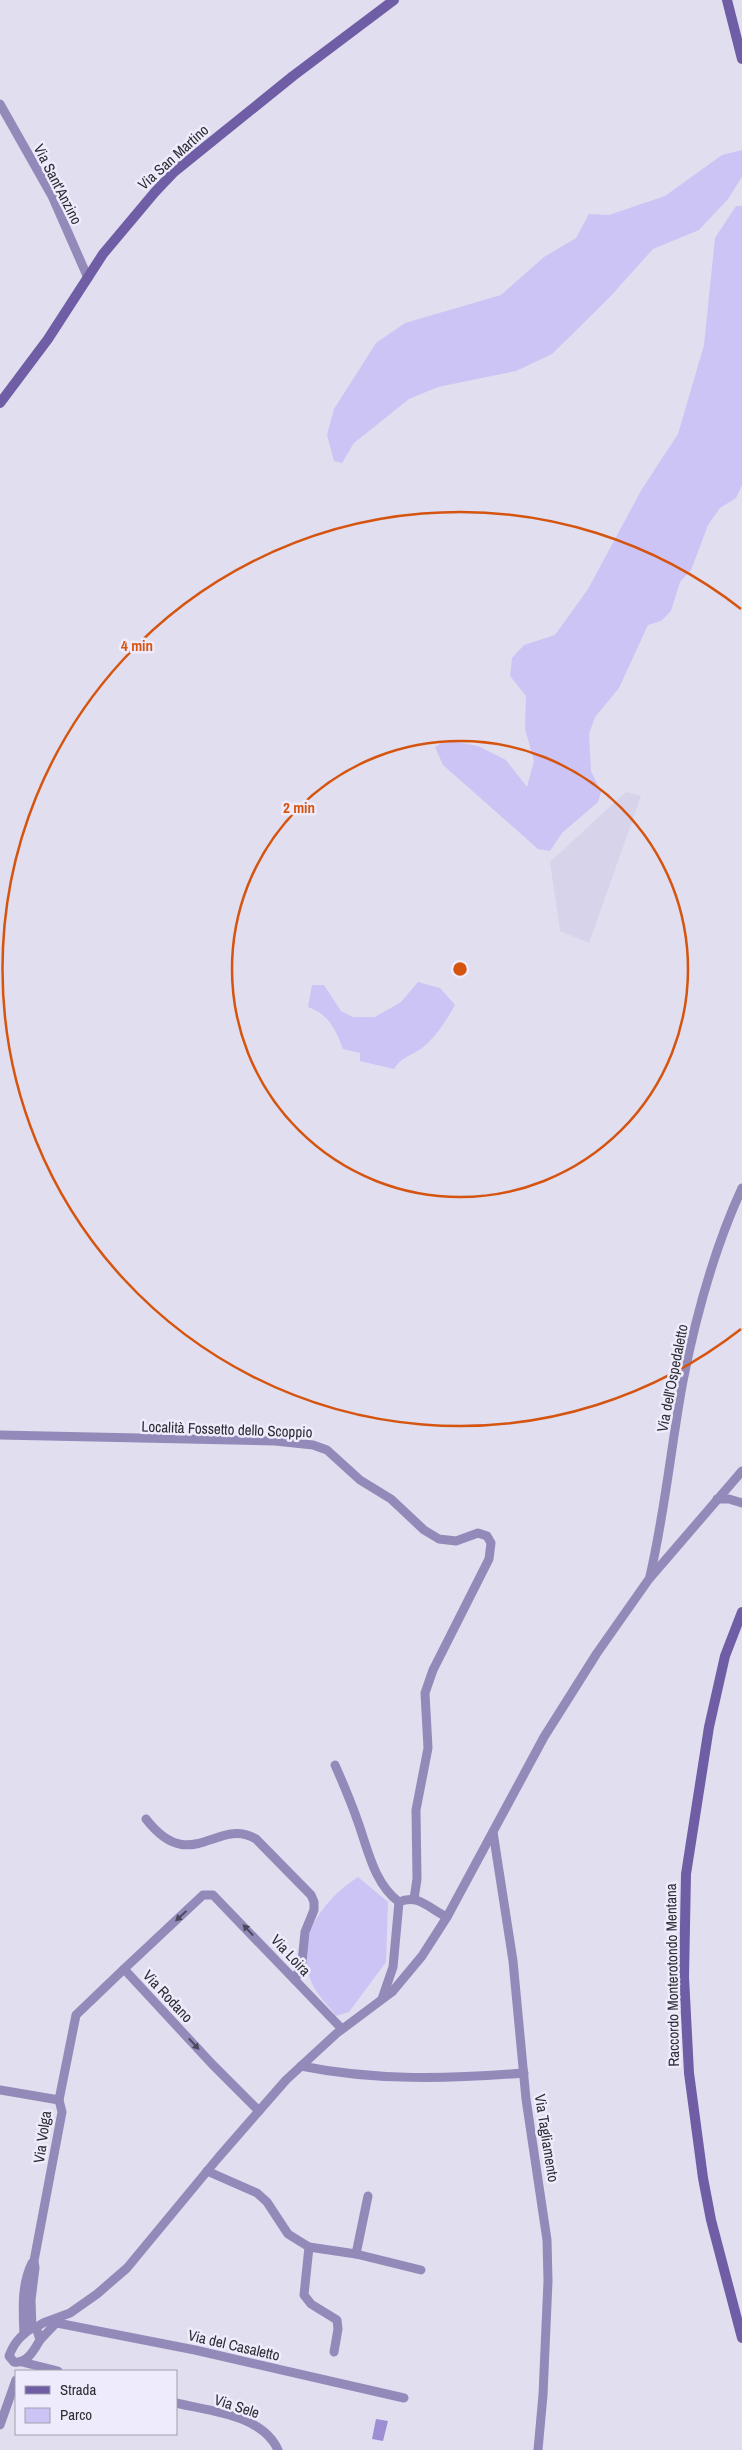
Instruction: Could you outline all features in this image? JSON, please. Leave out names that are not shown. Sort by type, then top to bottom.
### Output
[{"type":"main road","name":"Via San Martino","points":[[0,403],[48,339],[104,254],[136,213],[174,172],[293,76],[394,0]]},
{"type":"main road","points":[[727,0],[742,58]]},
{"type":"main road","name":"Raccordo Monterotondo Mentana","points":[[742,1612],[725,1656],[707,1737],[686,1874],[684,1977],[689,2079],[704,2184],[742,2338]]},
{"type":"street","name":"Via Sant'Anzino","points":[[0,104],[52,196],[88,278]]},
{"type":"street","name":"Via dell'Ospedaletto","points":[[649,1579],[683,1380],[703,1294],[742,1188]]},
{"type":"street","name":"Località Fossetto dello Scoppio","points":[[0,1435],[274,1441],[318,1446],[331,1454],[360,1480],[394,1502],[419,1526],[434,1536],[453,1541],[473,1534],[487,1536],[490,1543],[488,1559],[433,1670],[425,1693],[428,1753],[416,1810],[417,1879],[414,1899]]},
{"type":"street","points":[[19,2365],[58,2321],[97,2294],[127,2268],[259,2110],[301,2066],[342,2029],[392,1992],[422,1956],[447,1917],[544,1737],[597,1653],[649,1579],[742,1471]]},
{"type":"street","points":[[717,1499],[729,1499],[741,1505]]},
{"type":"street","points":[[335,1765],[348,1794],[376,1874],[383,1887],[399,1902]]},
{"type":"street","points":[[146,1819],[155,1830],[175,1844],[203,1843],[243,1833],[249,1835],[256,1839],[312,1895],[314,1910],[305,1932],[302,1962],[295,1980]]},
{"type":"street","name":"Via Tagliamento","points":[[493,1832],[513,1961],[524,2073],[548,2253],[543,2395],[538,2450]]},
{"type":"street","name":"Via Rodano","points":[[220,1900],[213,1895],[203,1895],[124,1969],[212,2064],[259,2110]]},
{"type":"street","points":[[399,1902],[414,1899],[447,1917]]},
{"type":"street","name":"Via Loira","points":[[220,1900],[342,2029]]},
{"type":"street","points":[[382,2000],[393,1968],[399,1902]]},
{"type":"street","name":"Via Volga","points":[[34,2328],[31,2300],[35,2268],[34,2261],[62,2112],[60,2100],[76,2015],[124,1969]]},
{"type":"street","points":[[301,2066],[377,2077],[451,2077],[524,2073]]},
{"type":"street","points":[[0,2090],[60,2100]]},
{"type":"street","points":[[207,2171],[257,2193],[267,2202],[285,2231],[309,2247],[356,2254],[421,2270]]},
{"type":"street","points":[[356,2254],[368,2196]]},
{"type":"street","points":[[309,2247],[304,2295],[311,2304],[336,2320],[338,2329],[334,2352]]},
{"type":"street","points":[[24,2334],[24,2301],[29,2270],[34,2261]]},
{"type":"street","name":"Via del Casaletto","points":[[31,2300],[35,2310],[42,2318],[172,2345],[404,2398]]},
{"type":"street","points":[[52,2370],[19,2365],[4,2354],[24,2334],[43,2323],[58,2321]]},
{"type":"street","points":[[34,2328],[40,2334],[40,2340]]},
{"type":"street","points":[[0,2425],[15,2383]]},
{"type":"street","name":"Via Sele","points":[[178,2404],[255,2425],[269,2435],[278,2450]]},
{"type":"shaded area","points":[[626,792],[641,796],[589,943],[560,931],[550,862]]},
{"type":"shaded area","points":[[376,2419],[388,2421],[383,2441],[372,2439]]},
{"type":"green space","points":[[742,150],[742,177],[728,199],[699,230],[653,249],[609,298],[552,354],[516,371],[438,387],[409,399],[354,443],[342,463],[334,461],[327,435],[334,409],[376,343],[405,323],[501,295],[544,257],[576,238],[589,214],[609,215],[665,196],[722,155]]},
{"type":"green space","points":[[736,206],[742,206],[742,485],[736,498],[720,508],[708,525],[691,570],[680,582],[671,611],[661,621],[648,625],[619,688],[595,717],[589,734],[591,771],[601,792],[598,802],[562,833],[550,851],[538,849],[443,765],[435,747],[447,740],[478,746],[506,760],[527,787],[534,761],[525,729],[526,696],[510,676],[512,658],[524,645],[555,635],[588,589],[642,489],[678,434],[704,345],[715,238]]},
{"type":"green space","points":[[418,982],[440,988],[455,1005],[432,1039],[422,1048],[403,1059],[394,1069],[360,1061],[360,1053],[343,1049],[338,1035],[326,1018],[308,1007],[312,985],[324,985],[341,1011],[353,1017],[375,1017],[401,1002]]},
{"type":"green space","points":[[358,1877],[388,1902],[386,1962],[349,2012],[336,2016],[315,1989],[308,1972],[306,1956],[308,1940],[313,1925],[332,1898]]}]
